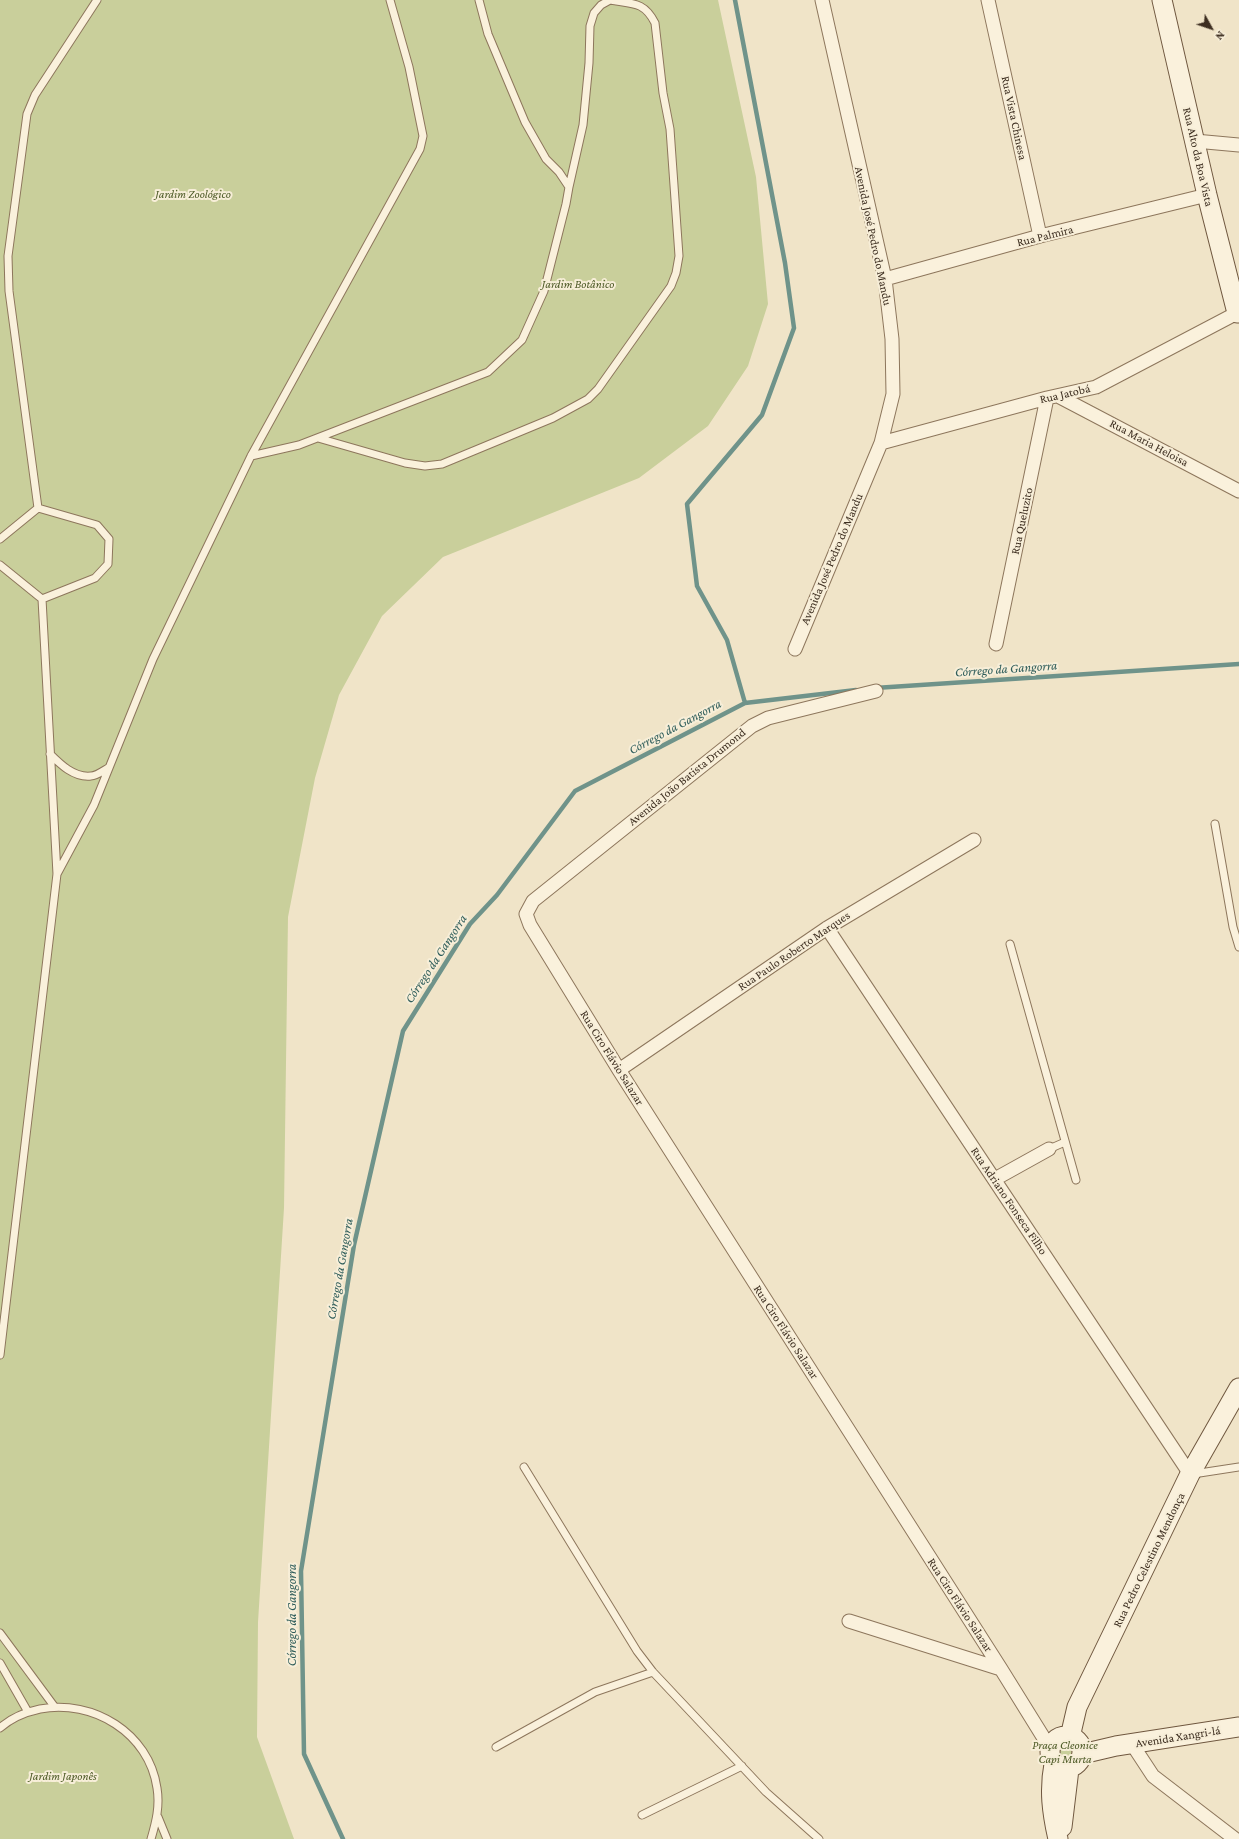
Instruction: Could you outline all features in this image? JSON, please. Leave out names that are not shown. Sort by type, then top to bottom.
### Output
[{"type":"street","name":"Avenida José Pedro do Mandu","points":[[795,649],[881,443],[893,394],[892,339],[885,279],[822,0]]},
{"type":"street","name":"Rua Vista Chinesa","points":[[988,0],[1040,236]]},
{"type":"street","name":"Rua Alto da Boa Vista","points":[[1162,0],[1207,195],[1238,313]]},
{"type":"street","points":[[1195,141],[1239,145]]},
{"type":"street","name":"Rua Palmira","points":[[885,279],[1040,236],[1207,195]]},
{"type":"street","name":"Rua Jatobá","points":[[881,443],[1096,387],[1238,313]]},
{"type":"street","name":"Rua Maria Heloisa","points":[[1053,397],[1239,491]]},
{"type":"street","name":"Rua Queluzito","points":[[996,644],[1053,397]]},
{"type":"street","name":"Avenida João Batista Drumond","points":[[526,914],[532,901],[752,726],[768,718],[876,691]]},
{"type":"street","name":"Rua Paulo Roberto Marques","points":[[619,1070],[827,928],[974,840]]},
{"type":"street","name":"Rua Ciro Flávio Salazar","points":[[526,914],[530,925],[619,1070],[1002,1669],[1057,1760]]},
{"type":"street","name":"Rua Adriano Fonseca Filho","points":[[827,928],[1190,1474]]},
{"type":"street","points":[[995,1179],[1049,1149]]},
{"type":"street","name":"Rua Pedro Celestino Mendonça","points":[[1077,1744],[1077,1707],[1190,1474],[1236,1395]]},
{"type":"street","points":[[850,1621],[1002,1669]]},
{"type":"street","name":"Avenida Xangri-lá","points":[[1077,1744],[1124,1745],[1239,1727]]},
{"type":"street","points":[[1057,1760],[1074,1767],[1080,1760],[1077,1744],[1056,1739],[1057,1760],[1050,1783],[1052,1806],[1059,1839]]},
{"type":"street","points":[[1124,1745],[1153,1776],[1234,1839]]},
{"type":"lane","points":[[38,508],[9,291],[8,256],[27,114],[35,95],[97,0]]},
{"type":"lane","points":[[56,874],[94,805],[153,659],[251,456],[420,149],[423,136],[409,67],[390,0]]},
{"type":"lane","points":[[479,0],[488,34],[525,122],[546,159],[559,172],[569,187]]},
{"type":"lane","points":[[251,456],[299,445],[488,372],[522,340],[544,291],[566,204],[583,125],[589,62],[590,26],[594,14],[601,5],[610,0],[641,5],[650,13],[655,23],[663,93],[670,130],[679,256],[676,273],[671,286],[598,388],[588,399],[553,418],[442,464],[425,466],[405,463],[318,438]]},
{"type":"lane","points":[[0,539],[38,508]]},
{"type":"lane","points":[[38,508],[97,525],[109,539],[108,564],[95,578],[42,599]]},
{"type":"lane","points":[[0,566],[42,599],[56,874],[0,1355]]},
{"type":"lane","points":[[50,754],[63,767],[91,777],[108,768]]},
{"type":"lane","points":[[1215,824],[1233,928],[1239,947]]},
{"type":"lane","points":[[1010,944],[1076,1180]]},
{"type":"lane","points":[[1049,1149],[1065,1142]]},
{"type":"lane","points":[[1190,1474],[1239,1466]]},
{"type":"lane","points":[[524,1467],[637,1651],[653,1672],[766,1792],[819,1839]]},
{"type":"lane","points":[[0,1633],[54,1706]]},
{"type":"lane","points":[[0,1662],[28,1712]]},
{"type":"lane","points":[[496,1747],[595,1692],[653,1672]]},
{"type":"lane","points":[[0,1728],[28,1712],[54,1706],[82,1709],[110,1719],[132,1737],[149,1761],[157,1788],[158,1817],[151,1839]]},
{"type":"lane","points":[[642,1815],[742,1766]]},
{"type":"lane","points":[[158,1817],[167,1839]]},
{"type":"green space","name":"Jardim Botânico","points":[[0,0],[718,0],[756,177],[768,304],[748,366],[708,426],[639,478],[443,557],[382,616],[339,695],[315,778],[288,917],[284,1208],[258,1622],[257,1737],[294,1839],[0,1839]]},
{"type":"green space","name":"Praça Cleonice Capi Murta","points":[[1066,1736],[1075,1741],[1080,1749],[1080,1757],[1074,1766],[1050,1759],[1049,1750],[1052,1743],[1061,1737]]},
{"type":"waterway","points":[[735,0],[785,263],[794,328],[762,415],[687,504],[697,586],[727,640],[745,703]]},
{"type":"waterway","name":"Córrego da Gangorra","points":[[875,688],[1239,664]]},
{"type":"waterway","name":"Córrego da Gangorra","points":[[343,1839],[304,1754],[301,1571],[354,1245],[403,1031],[470,924],[497,895],[575,791],[745,703],[856,690]]},
{"type":"park label","name":"Jardim Zoológico","points":[[193,194]]},
{"type":"park label","name":"Jardim Japonês","points":[[63,1776]]}]
